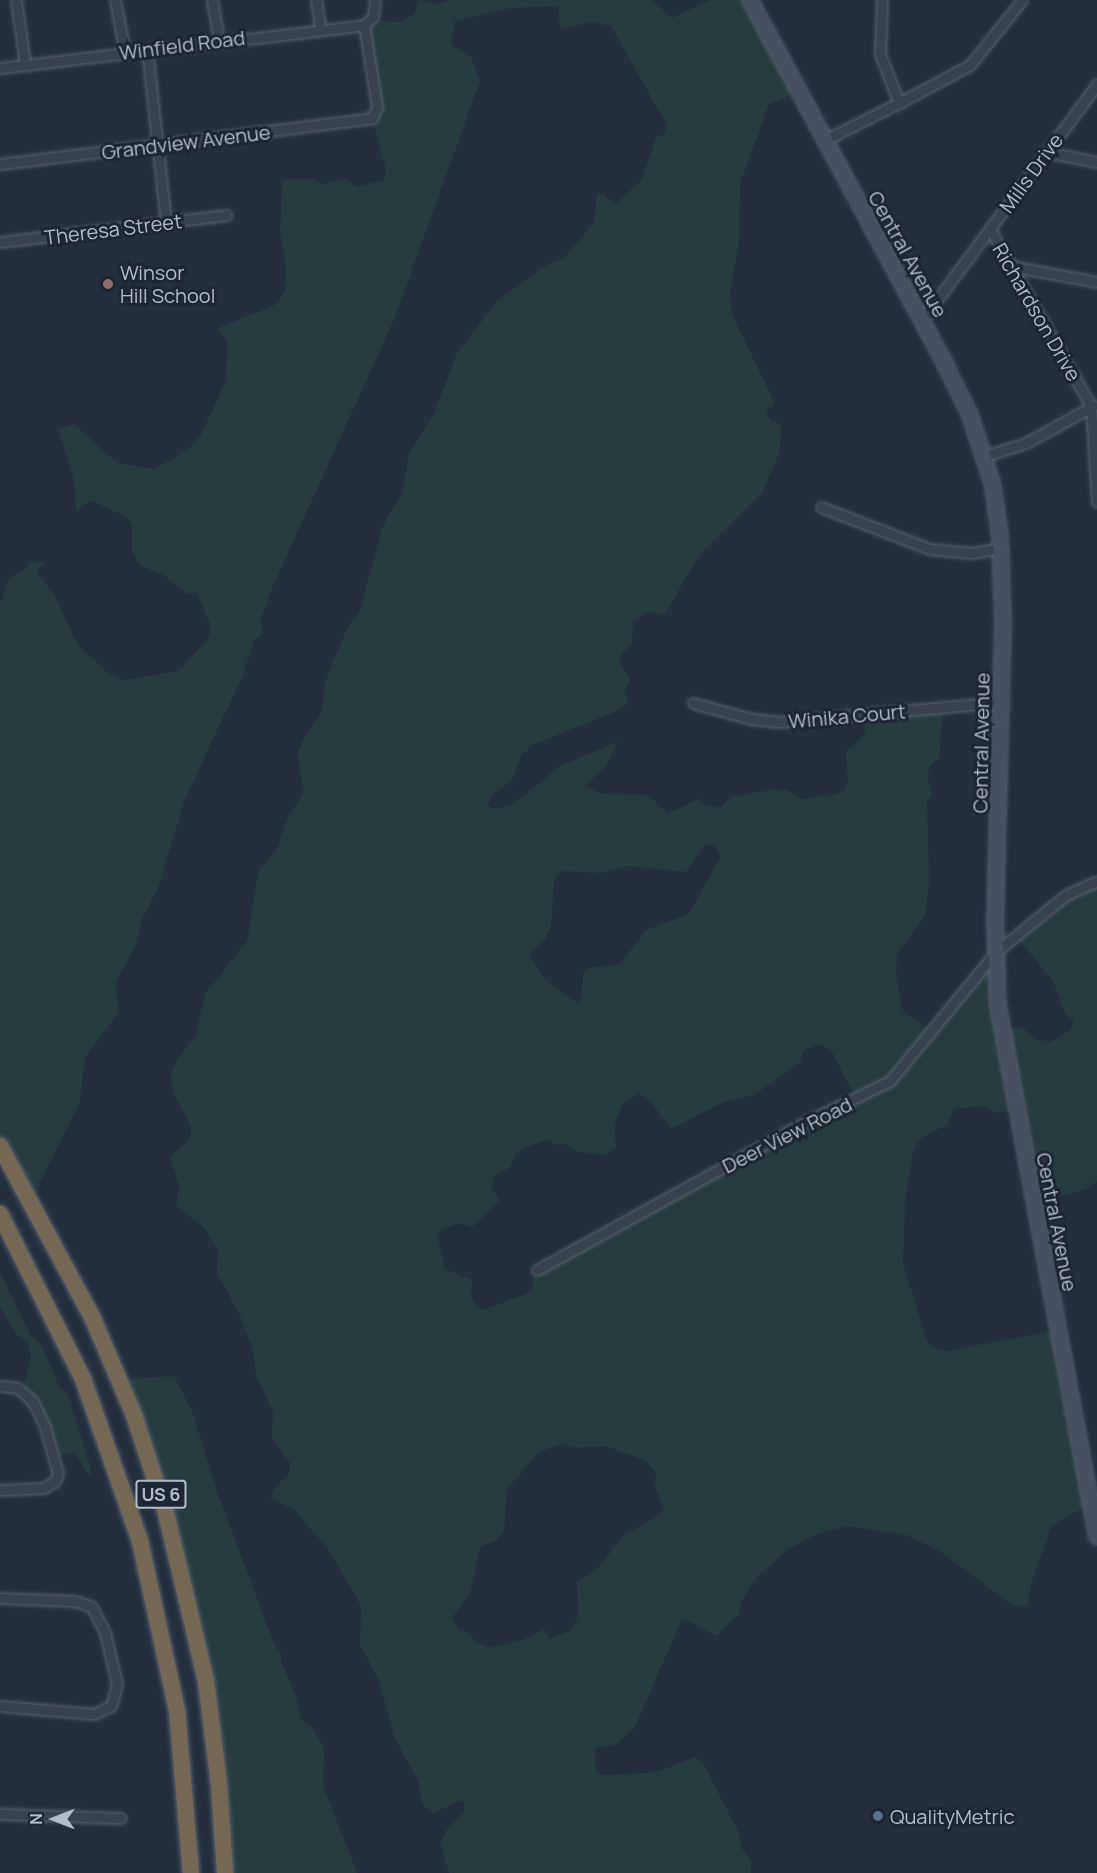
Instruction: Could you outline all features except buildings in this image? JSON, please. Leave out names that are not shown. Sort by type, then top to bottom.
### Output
[{"type":"highway","name":"US 6","points":[[0,1146],[93,1319],[134,1415],[160,1491],[185,1580],[206,1681],[219,1784],[225,1873]]},
{"type":"highway","name":"US 6","points":[[0,1214],[83,1379],[137,1530],[177,1710],[191,1873]]},
{"type":"main road","name":"Central Avenue","points":[[750,0],[922,320],[970,415],[985,456],[1001,548],[1002,702],[996,952],[1002,1042],[1097,1537]]},
{"type":"street","points":[[16,0],[25,64]]},
{"type":"street","points":[[115,0],[125,53]]},
{"type":"street","points":[[212,0],[219,41]]},
{"type":"street","points":[[316,0],[321,30]]},
{"type":"street","points":[[364,25],[373,17],[375,0]]},
{"type":"street","points":[[882,0],[880,54],[899,103]]},
{"type":"street","points":[[825,140],[970,65],[1022,0]]},
{"type":"street","name":"Winfield Road","points":[[0,68],[364,25]]},
{"type":"street","name":"Grandview Avenue","points":[[0,164],[372,118],[377,107],[364,25]]},
{"type":"street","points":[[147,50],[166,223]]},
{"type":"street","name":"Mills Drive","points":[[922,320],[1097,84]]},
{"type":"street","points":[[1046,152],[1097,162]]},
{"type":"street","name":"Theresa Street","points":[[0,242],[226,215]]},
{"type":"street","name":"Richardson Drive","points":[[990,229],[1094,406],[1097,502]]},
{"type":"street","points":[[1010,266],[1097,282]]},
{"type":"street","points":[[985,456],[1026,443],[1094,406]]},
{"type":"street","points":[[821,507],[930,549],[971,553],[1001,548]]},
{"type":"street","name":"Winika Court","points":[[693,703],[751,719],[779,722],[1002,702]]},
{"type":"street","name":"Deer View Road","points":[[537,1270],[796,1127],[890,1081],[996,952],[1066,895],[1097,881]]},
{"type":"street","points":[[0,1386],[18,1388],[33,1402],[56,1460],[58,1474],[49,1486],[31,1491],[0,1490]]},
{"type":"street","points":[[0,1598],[75,1601],[92,1607],[100,1618],[115,1667],[117,1691],[109,1709],[78,1714],[0,1706]]},
{"type":"street","points":[[0,1814],[121,1818]]},
{"type":"green space","points":[[418,0],[438,4],[451,0],[652,0],[672,18],[711,0],[749,0],[797,92],[769,104],[740,184],[739,242],[730,293],[732,314],[775,404],[767,410],[767,415],[772,422],[780,423],[782,431],[779,454],[762,493],[700,554],[664,615],[648,611],[633,621],[632,644],[621,654],[619,663],[630,679],[624,690],[628,702],[620,710],[534,744],[522,755],[511,781],[491,796],[488,805],[495,809],[513,804],[559,767],[618,741],[605,768],[585,785],[600,794],[648,795],[668,814],[699,799],[705,805],[721,808],[731,797],[770,790],[787,790],[803,799],[832,795],[844,791],[848,783],[846,752],[865,734],[862,714],[943,708],[939,759],[931,764],[927,776],[932,793],[927,801],[929,883],[925,916],[897,954],[896,977],[903,1011],[928,1029],[989,958],[1000,1029],[1022,1027],[1035,1039],[1051,1042],[1069,1031],[1074,1021],[1066,1015],[1053,981],[1015,935],[1051,904],[1097,882],[1097,1181],[1084,1190],[1033,1204],[1014,1110],[993,1113],[985,1106],[954,1109],[947,1125],[924,1136],[914,1147],[905,1201],[903,1263],[927,1342],[935,1348],[946,1351],[1057,1330],[1089,1505],[1052,1525],[1032,1581],[1028,1605],[1015,1607],[938,1550],[907,1535],[848,1526],[820,1533],[785,1551],[756,1578],[743,1598],[739,1614],[717,1636],[687,1620],[681,1621],[635,1727],[617,1744],[595,1748],[595,1768],[599,1774],[609,1775],[657,1772],[695,1757],[703,1763],[738,1831],[742,1849],[751,1861],[751,1873],[449,1873],[440,1843],[445,1832],[465,1810],[463,1800],[432,1813],[422,1804],[418,1780],[394,1737],[379,1680],[360,1645],[361,1606],[332,1555],[317,1536],[292,1508],[271,1499],[273,1490],[289,1473],[290,1463],[272,1438],[273,1411],[256,1376],[253,1349],[239,1313],[217,1274],[218,1250],[205,1229],[176,1205],[179,1185],[170,1158],[190,1139],[191,1126],[173,1092],[170,1077],[178,1058],[196,1035],[205,994],[247,941],[258,873],[277,848],[288,816],[304,793],[297,756],[302,742],[322,711],[324,685],[348,626],[359,613],[383,526],[402,493],[409,454],[434,414],[456,355],[498,300],[550,263],[563,259],[593,224],[597,196],[603,193],[615,204],[641,181],[656,138],[665,134],[667,125],[611,26],[590,22],[560,30],[558,6],[511,8],[455,21],[451,45],[471,57],[480,81],[395,317],[273,586],[261,619],[263,632],[254,641],[242,677],[185,799],[158,888],[142,919],[135,947],[116,982],[119,1012],[85,1057],[79,1105],[34,1195],[0,1140],[0,603],[9,578],[25,570],[30,563],[40,561],[46,566],[39,567],[37,574],[52,591],[78,645],[109,674],[123,680],[179,671],[210,636],[210,624],[197,593],[186,593],[165,576],[140,565],[132,552],[132,525],[126,517],[91,500],[76,511],[74,481],[58,429],[74,424],[117,463],[155,469],[189,449],[201,435],[226,380],[227,341],[216,329],[273,306],[285,292],[286,264],[280,233],[282,182],[286,179],[314,179],[321,184],[347,179],[356,187],[384,180],[386,169],[372,119],[376,112],[363,25],[370,20],[401,22],[414,14]],"holes":[[[715,844],[720,857],[690,913],[645,931],[620,964],[587,968],[583,973],[581,1000],[577,1003],[547,982],[529,955],[546,938],[551,927],[554,880],[561,871],[602,873],[628,866],[686,872],[703,846]],[[819,1044],[831,1050],[855,1096],[542,1266],[533,1273],[532,1291],[528,1293],[483,1310],[475,1304],[471,1294],[472,1280],[445,1269],[437,1237],[441,1230],[459,1223],[472,1227],[500,1201],[491,1188],[494,1176],[510,1168],[516,1152],[548,1139],[556,1145],[565,1143],[574,1151],[604,1155],[616,1147],[614,1125],[624,1102],[639,1094],[652,1103],[671,1129],[724,1102],[754,1095],[800,1062],[803,1051]],[[561,1444],[575,1448],[606,1446],[644,1460],[656,1473],[655,1487],[664,1508],[658,1516],[623,1536],[600,1566],[577,1582],[578,1616],[571,1630],[550,1639],[544,1629],[522,1640],[488,1648],[476,1643],[470,1633],[459,1630],[452,1618],[470,1593],[480,1547],[497,1540],[504,1530],[507,1489],[539,1452]]]},
{"type":"green space","points":[[0,1272],[31,1336],[41,1345],[59,1386],[67,1393],[91,1468],[90,1477],[75,1453],[54,1456],[23,1390],[31,1355],[28,1343],[15,1333],[0,1307]]},
{"type":"green space","points":[[174,1376],[192,1411],[216,1488],[275,1647],[282,1655],[281,1662],[296,1697],[301,1719],[313,1729],[324,1748],[323,1786],[357,1873],[226,1873],[219,1755],[124,1379]]},
{"type":"place","name":"Winsor Hill School","points":[[108,284]]},
{"type":"place","name":"QualityMetric","points":[[878,1816]]}]
